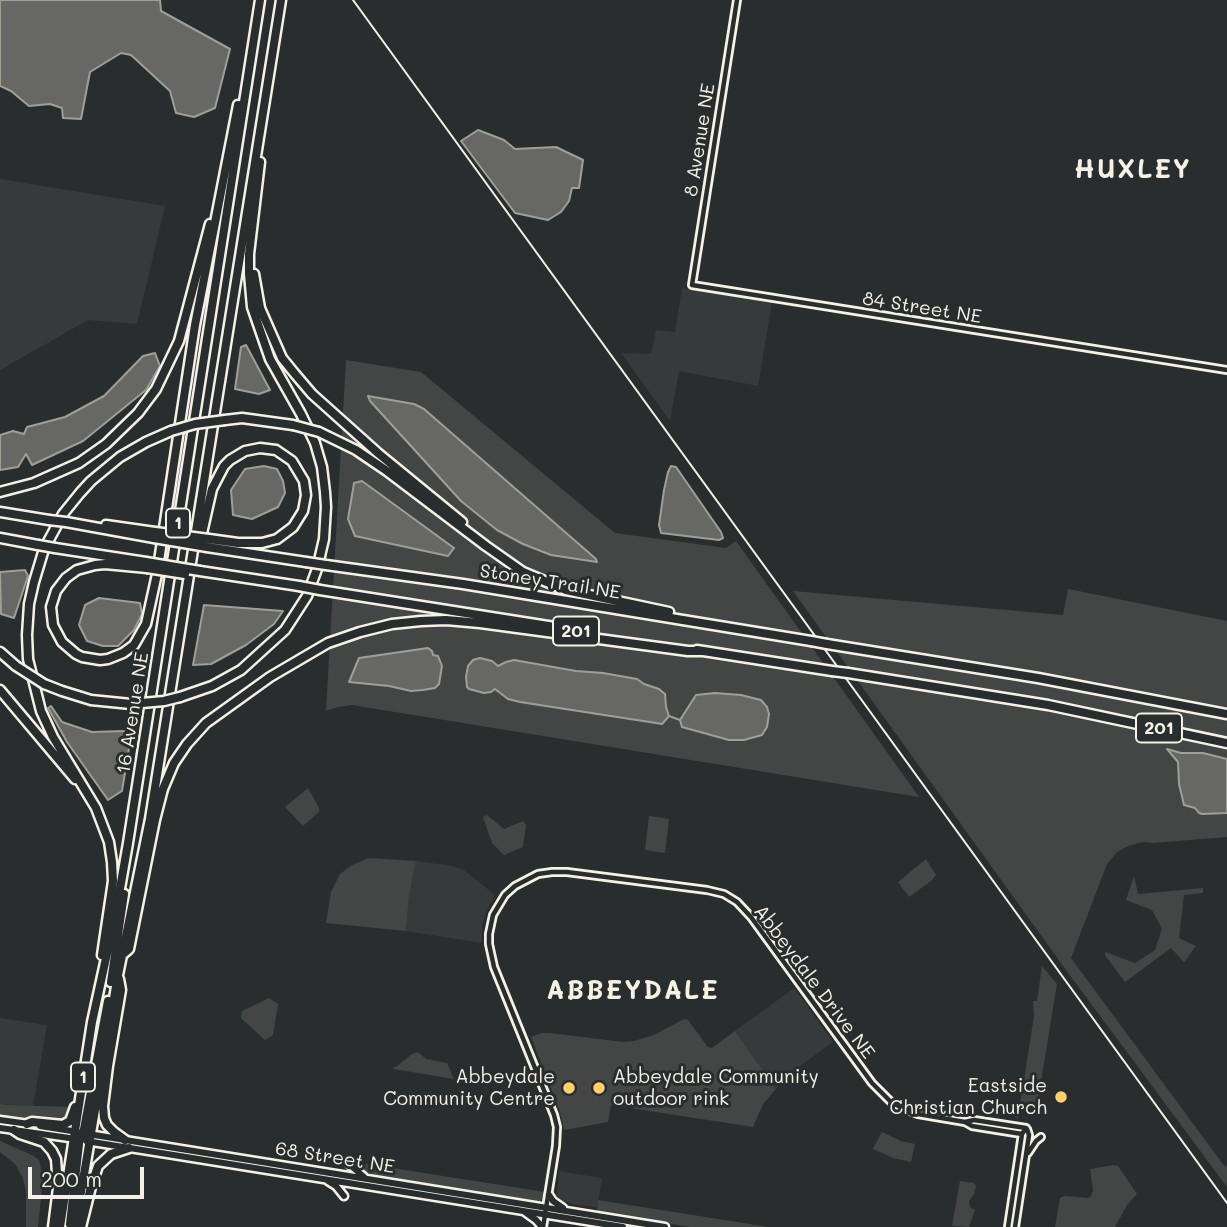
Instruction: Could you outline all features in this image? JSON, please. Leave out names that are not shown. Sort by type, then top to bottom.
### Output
[{"type":"highway","name":"1","points":[[255,28],[260,0]]},
{"type":"highway","name":"1","points":[[267,90],[281,0]]},
{"type":"highway","points":[[146,565],[95,565],[77,570],[65,578],[56,591],[51,607],[53,625],[62,642],[82,657],[108,659],[134,645],[146,624],[157,574],[195,325],[224,170],[255,28]]},
{"type":"highway","name":"16 Avenue NE","points":[[73,1227],[82,1137],[80,1095],[128,843],[255,28]]},
{"type":"highway","points":[[0,652],[44,684],[91,700],[131,704],[164,701],[212,686],[241,670],[285,630],[307,596],[324,539],[326,507],[322,467],[315,443],[270,359],[252,307],[249,274],[267,90]]},
{"type":"highway","name":"16 Avenue NE","points":[[60,1227],[118,975],[150,819],[267,90]]},
{"type":"highway","points":[[0,492],[48,478],[95,453],[125,427],[156,389],[169,365],[183,328],[224,170]]},
{"type":"highway","points":[[252,228],[255,284],[260,308],[282,358],[312,394],[379,454],[483,540],[486,546]]},
{"type":"highway","points":[[97,1001],[97,983],[113,881],[109,842],[96,808],[47,724],[36,696],[27,646],[29,604],[44,549],[63,514],[80,493],[120,457],[171,431],[225,420],[243,418],[293,425],[319,432],[356,450],[387,471],[523,572],[566,590],[698,617],[733,627]]},
{"type":"highway","points":[[0,512],[50,518],[155,535],[208,543],[262,543],[277,539],[293,527],[303,510],[306,495],[298,468],[280,452],[253,448],[223,466],[210,496],[191,586],[186,592]]},
{"type":"highway","points":[[0,538],[146,565]]},
{"type":"highway","name":"Stoney Trail NE","points":[[208,543],[306,562],[733,627],[1095,688],[1227,714]]},
{"type":"highway","name":"201","points":[[146,565],[316,589],[1037,703],[1227,743]]},
{"type":"highway","points":[[122,955],[129,949],[155,820],[163,789],[174,763],[206,723],[289,665],[328,643],[392,624],[446,620],[702,651]]},
{"type":"highway","points":[[0,690],[96,808]]},
{"type":"highway","points":[[82,1137],[119,936],[128,843]]},
{"type":"highway","points":[[81,1227],[99,1166],[103,1160],[127,1144],[107,1125],[103,1106],[121,990],[118,975]]},
{"type":"highway","points":[[27,1124],[32,1122],[60,1126],[68,1123],[80,1095]]},
{"type":"highway","points":[[14,1130],[44,1142],[57,1159],[58,1188],[53,1227]]},
{"type":"main road","name":"68 Street NE","points":[[0,1120],[82,1137]]},
{"type":"main road","name":"68 Street NE","points":[[0,1128],[82,1137],[366,1178],[624,1227]]},
{"type":"main road","name":"68 Street NE","points":[[127,1144],[524,1211],[567,1211],[665,1227]]},
{"type":"main road","points":[[349,1164],[366,1178]]},
{"type":"main road","points":[[324,1179],[344,1196]]},
{"type":"main road","points":[[549,1195],[567,1211]]},
{"type":"main road","points":[[524,1211],[543,1227]]},
{"type":"street","name":"8 Avenue NE","points":[[692,285],[737,0]]},
{"type":"street","name":"84 Street NE","points":[[692,285],[1227,370]]},
{"type":"street","name":"Abbeydale Drive NE","points":[[546,1211],[557,1138],[554,1115],[494,967],[489,934],[493,915],[505,895],[515,886],[538,874],[567,872],[724,894],[737,902],[751,917],[883,1095],[905,1110],[918,1114],[1022,1134]]},
{"type":"street","name":"Abbeydale Drive NE","points":[[965,1122],[974,1120],[1027,1128]]},
{"type":"street","points":[[1008,1227],[1022,1134],[1027,1128]]},
{"type":"street","points":[[1016,1227],[1029,1135],[1027,1128]]},
{"type":"street","points":[[1026,1157],[1041,1137]]},
{"type":"street","points":[[543,1227],[546,1211]]},
{"type":"shaded area","points":[[0,0],[160,0],[161,11],[230,49],[215,108],[194,117],[176,113],[170,91],[131,55],[121,53],[90,72],[81,119],[63,118],[62,108],[50,104],[29,106],[11,91],[0,86]]},
{"type":"shaded area","points":[[478,130],[504,140],[515,149],[556,147],[583,160],[579,188],[572,188],[569,201],[561,212],[548,220],[515,213],[461,141]]},
{"type":"shaded area","points":[[0,179],[165,206],[137,324],[88,320],[0,370]]},
{"type":"shaded area","points":[[682,288],[772,302],[758,386],[679,371],[670,421],[621,353],[651,354],[656,330],[675,332]]},
{"type":"shaded area","points":[[246,345],[270,390],[259,394],[235,389],[241,347]]},
{"type":"shaded area","points":[[155,353],[160,366],[146,390],[83,441],[32,465],[26,454],[18,467],[0,470],[0,435],[13,431],[24,434],[27,427],[65,417],[104,396],[143,356]]},
{"type":"shaded area","points":[[346,360],[421,372],[615,533],[726,548],[736,541],[919,797],[352,705],[326,711]]},
{"type":"shaded area","points":[[368,396],[414,404],[424,409],[597,562],[551,555],[497,530],[461,501]]},
{"type":"shaded area","points":[[264,466],[277,469],[283,481],[285,493],[278,507],[252,519],[233,515],[231,490],[245,469]]},
{"type":"shaded area","points":[[671,466],[676,467],[723,538],[719,540],[661,533],[659,525],[664,490]]},
{"type":"shaded area","points":[[362,481],[454,548],[448,556],[355,536],[348,519],[354,483]]},
{"type":"shaded area","points":[[25,570],[28,576],[14,618],[1,614],[0,572]]},
{"type":"shaded area","points":[[1068,589],[1227,621],[1227,837],[1142,842],[1117,852],[1107,864],[1071,958],[1225,1167],[1227,1165],[1227,1187],[1066,970],[793,591],[1063,615]]},
{"type":"shaded area","points":[[99,598],[140,603],[142,614],[134,630],[118,646],[103,646],[87,641],[79,625],[85,605]]},
{"type":"shaded area","points":[[204,605],[283,611],[274,624],[246,645],[211,664],[193,665]]},
{"type":"shaded area","points":[[428,648],[433,655],[438,656],[442,666],[439,684],[435,688],[411,691],[349,682],[359,658]]},
{"type":"shaded area","points":[[480,658],[492,661],[498,666],[514,660],[637,679],[665,694],[669,716],[662,724],[520,702],[508,699],[495,689],[484,693],[469,689],[466,677],[468,666],[473,660]]},
{"type":"shaded area","points":[[715,693],[761,700],[769,714],[767,727],[762,735],[744,740],[729,740],[682,727],[680,720],[696,695]]},
{"type":"shaded area","points":[[51,706],[62,722],[92,732],[125,731],[130,742],[122,791],[108,800],[67,742],[48,708]]},
{"type":"shaded area","points":[[1167,749],[1227,759],[1227,813],[1202,814],[1195,808],[1184,805],[1178,762]]},
{"type":"shaded area","points":[[308,788],[319,812],[303,826],[285,807]]},
{"type":"shaded area","points":[[487,815],[504,829],[523,821],[526,825],[523,847],[504,855],[492,843],[483,817]]},
{"type":"shaded area","points":[[649,816],[669,819],[665,853],[645,850]]},
{"type":"shaded area","points":[[369,858],[416,861],[406,931],[326,923],[331,892],[340,874]]},
{"type":"shaded area","points":[[926,859],[936,875],[909,897],[898,882]]},
{"type":"shaded area","points":[[416,861],[464,870],[495,895],[482,926],[482,943],[406,931]]},
{"type":"shaded area","points":[[1134,876],[1138,894],[1203,888],[1203,893],[1184,895],[1179,938],[1196,946],[1184,962],[1171,948],[1125,982],[1105,952],[1135,963],[1155,950],[1162,929],[1152,910],[1126,900]]},
{"type":"shaded area","points":[[1042,966],[1057,984],[1036,1112],[1022,1110],[1017,1119],[1015,1117],[1020,1105],[1034,1016],[1033,1001],[1037,1001]]},
{"type":"shaded area","points":[[793,989],[833,1042],[796,1069],[776,1089],[735,1031]]},
{"type":"shaded area","points":[[269,998],[278,1004],[273,1035],[265,1040],[241,1018],[242,1011]]},
{"type":"shaded area","points":[[0,1018],[47,1025],[33,1106],[0,1104]]},
{"type":"shaded area","points":[[684,1019],[688,1020],[708,1047],[712,1048],[735,1031],[776,1089],[763,1104],[753,1127],[611,1105],[608,1122],[564,1130],[560,1112],[531,1037],[550,1033],[634,1041],[654,1035]]},
{"type":"shaded area","points":[[418,1052],[426,1059],[447,1063],[454,1079],[394,1069],[393,1067]]},
{"type":"shaded area","points":[[0,1104],[72,1107],[67,1120],[53,1124],[0,1115]]},
{"type":"shaded area","points":[[882,1132],[915,1144],[911,1162],[873,1149]]},
{"type":"shaded area","points":[[0,1141],[39,1160],[42,1188],[38,1227],[26,1227],[26,1191],[23,1178],[15,1164],[0,1152]]},
{"type":"shaded area","points":[[354,1162],[545,1192],[543,1199],[532,1202],[386,1178],[361,1171]]},
{"type":"shaded area","points":[[1118,1166],[1137,1194],[1127,1205],[1115,1227],[1055,1227],[1060,1198],[1088,1198],[1093,1190],[1090,1169]]},
{"type":"shaded area","points":[[559,1171],[602,1178],[597,1207],[561,1201],[557,1195]]},
{"type":"shaded area","points":[[960,1181],[974,1183],[976,1186],[969,1201],[970,1207],[975,1210],[969,1227],[952,1226]]},
{"type":"shaded area","points":[[598,1200],[769,1227],[690,1227],[597,1212]]},
{"type":"waterway","points":[[669,716],[680,720]]},
{"type":"railway","points":[[353,0],[1227,1203]]},
{"type":"place","name":"Abbeydale Community Centre","points":[[569,1088]]},
{"type":"place","name":"Abbeydale Community outdoor rink","points":[[599,1088]]},
{"type":"place","name":"Eastside Christian Church","points":[[1061,1097]]},
{"type":"district","name":"HUXLEY","points":[[1133,170]]},
{"type":"district","name":"ABBEYDALE","points":[[633,991]]}]
